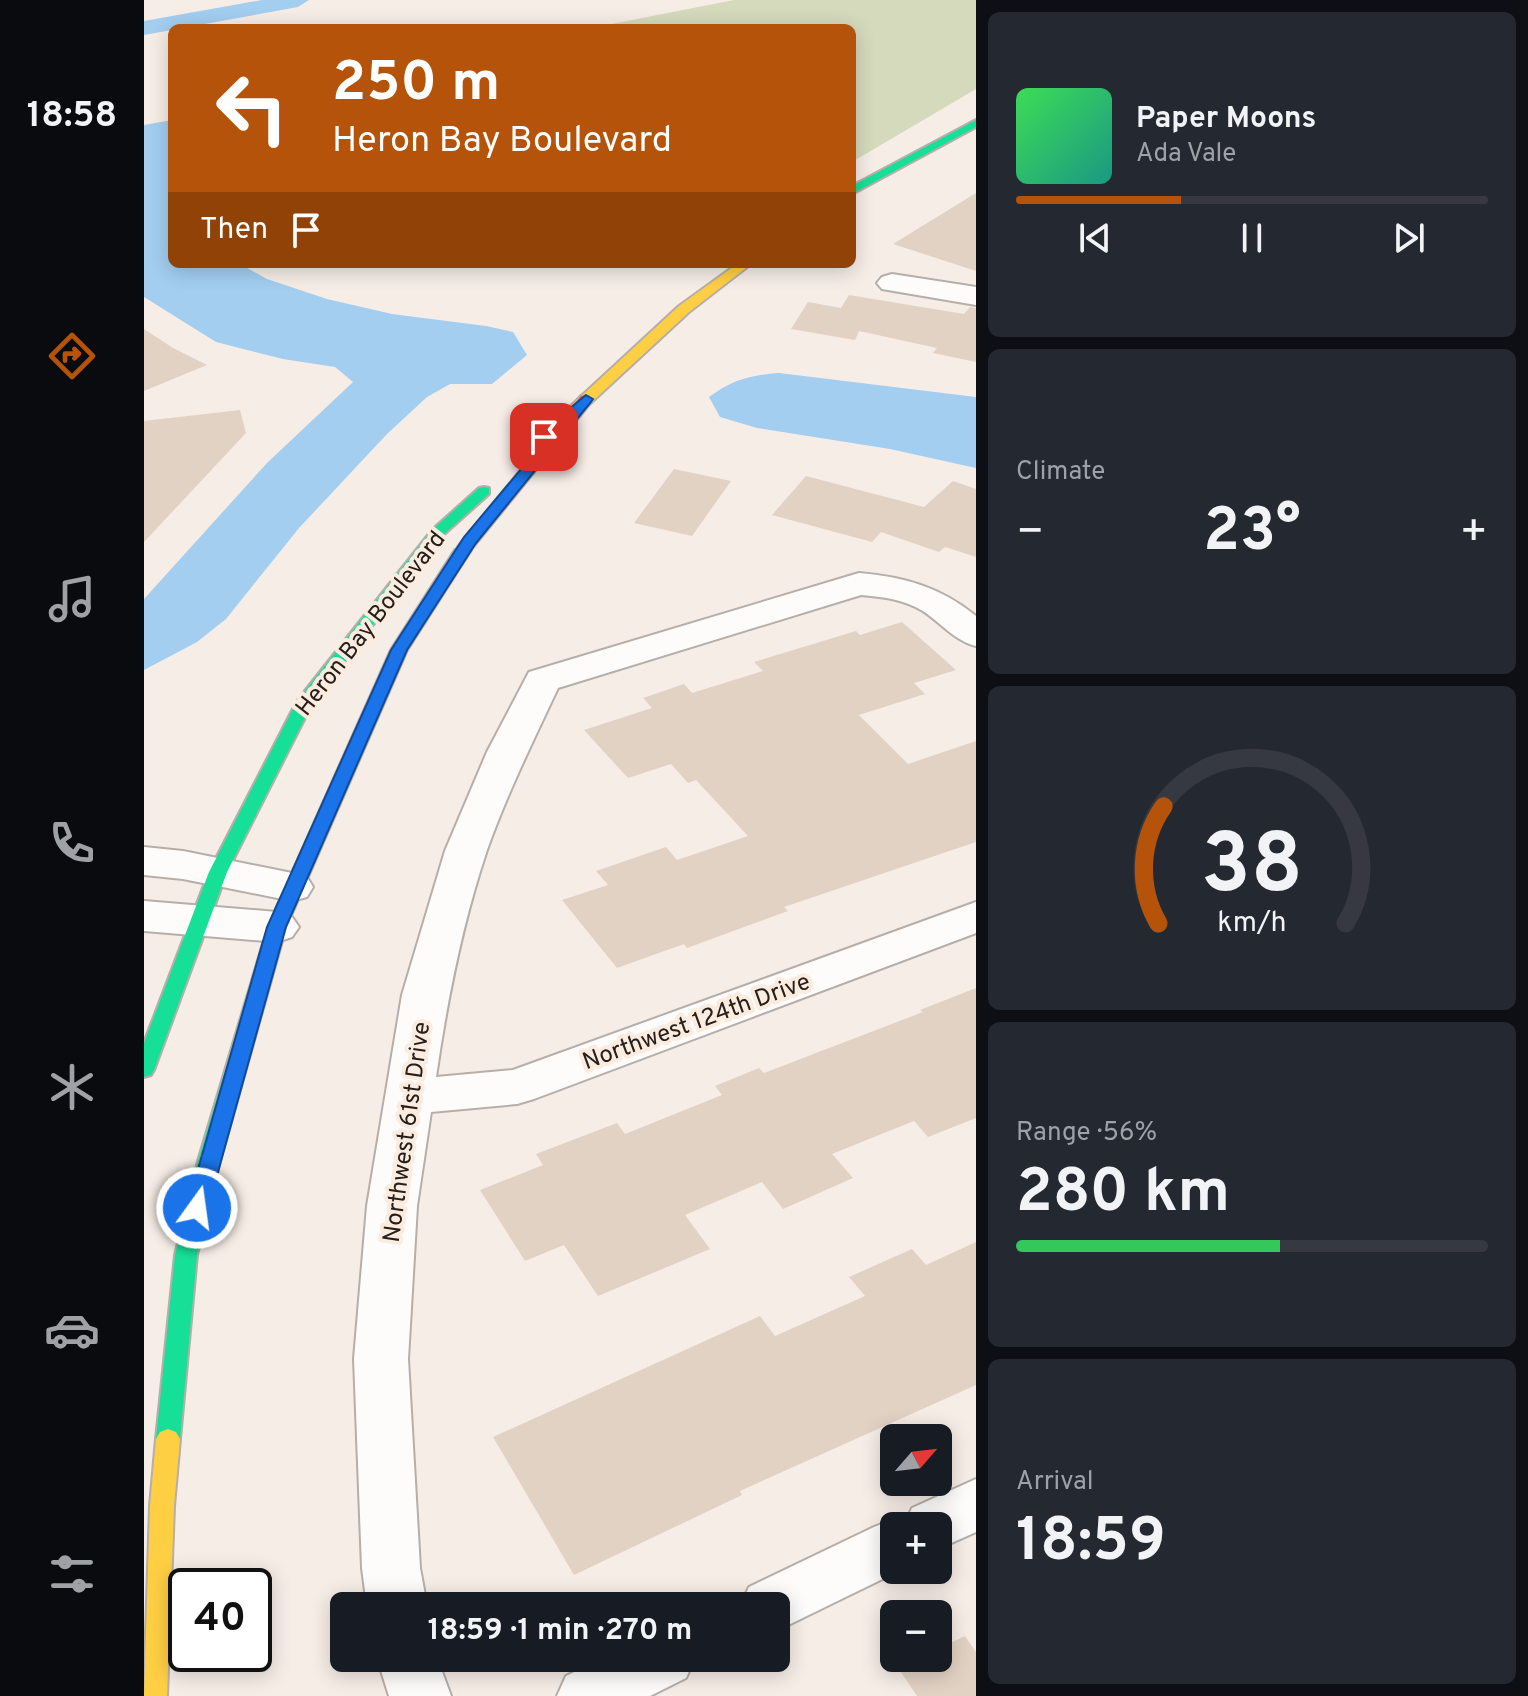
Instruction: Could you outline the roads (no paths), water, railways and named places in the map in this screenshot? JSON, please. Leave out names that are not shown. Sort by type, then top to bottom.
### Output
[{"type":"street","points":[[856,189],[976,123]]},
{"type":"street","name":"Heron Bay Boulevard","points":[[144,1070],[218,872],[305,701],[437,533],[684,309],[740,268]]},
{"type":"street","points":[[892,283],[976,296]]},
{"type":"street","name":"Heron Bay Boulevard","points":[[154,1696],[162,1506],[186,1255],[209,1161],[277,927],[399,650],[469,540],[586,399]]},
{"type":"street","name":"Northwest 61st Drive","points":[[395,1592],[381,1359],[392,1206],[425,995],[466,851],[507,752],[543,680],[859,584],[900,586],[926,597],[938,603],[976,635]]},
{"type":"street","points":[[144,861],[292,887]]},
{"type":"street","points":[[144,916],[277,927]]},
{"type":"street","name":"Northwest 124th Drive","points":[[410,1097],[517,1087],[976,917]]},
{"type":"street","points":[[952,1516],[976,1504]]},
{"type":"street","points":[[790,1596],[880,1552]]},
{"type":"street","points":[[412,1672],[420,1696]]},
{"type":"street","points":[[588,1696],[637,1672]]},
{"type":"water","points":[[168,121],[168,268],[247,268],[267,279],[327,299],[392,314],[513,332],[527,355],[492,384],[450,384],[427,397],[387,434],[299,528],[226,619],[197,642],[144,670],[144,599],[267,463],[353,382],[335,367],[283,359],[216,342],[144,297],[144,125]]},
{"type":"water","points":[[779,373],[976,397],[976,468],[890,449],[757,428],[720,417],[709,397],[742,379]]},
{"type":"waterway","points":[[144,28],[298,0]]}]
